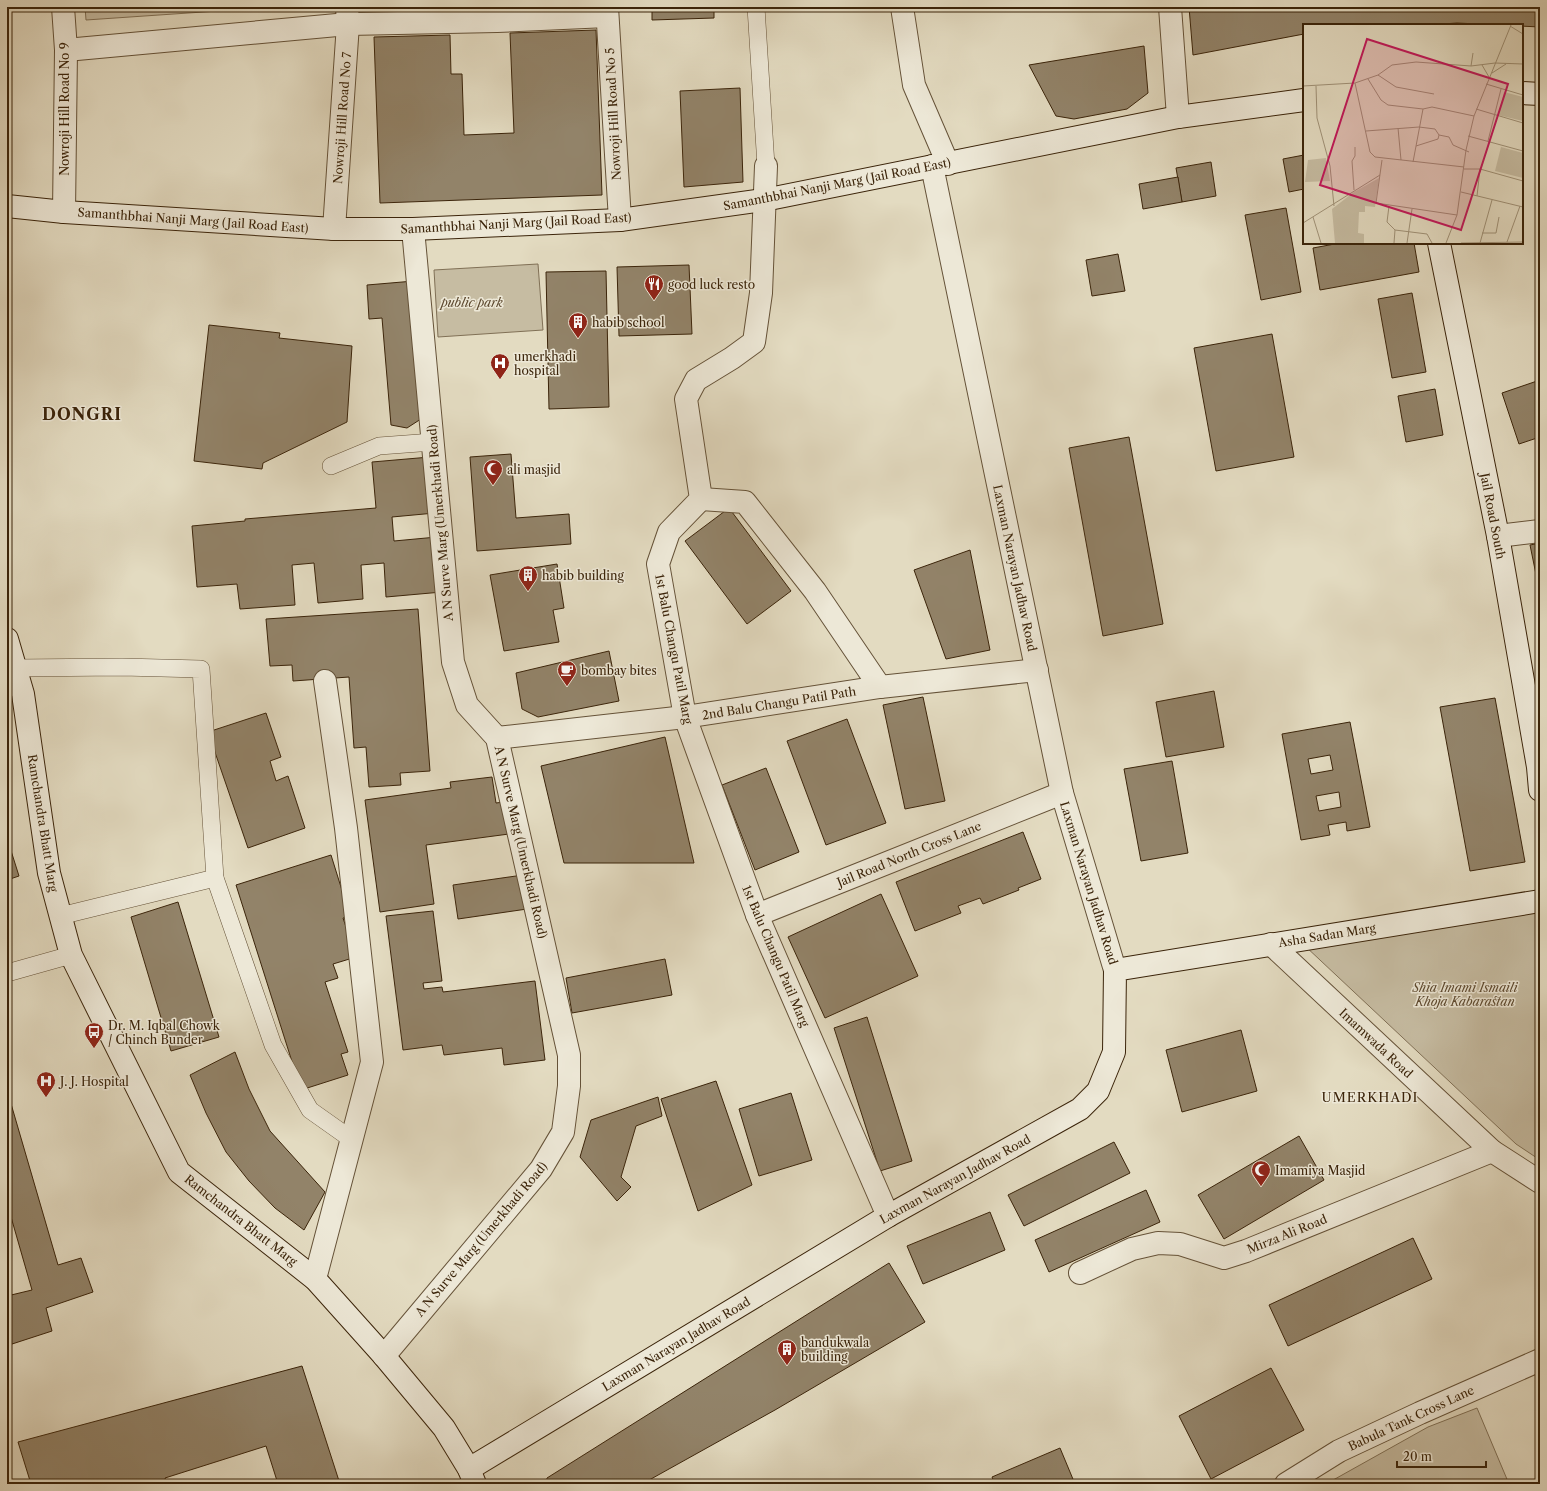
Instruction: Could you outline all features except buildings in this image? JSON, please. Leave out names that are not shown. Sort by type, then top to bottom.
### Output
[{"type":"street","name":"Nowroji Hill Road No 9","points":[[63,7],[66,50],[64,212]]},
{"type":"street","name":"Laxman Narayan Jadhav Road","points":[[472,1477],[888,1216],[1080,1108],[1098,1092],[1114,1052],[1115,970],[1062,793],[1036,670],[940,165],[914,84],[902,7]]},
{"type":"street","points":[[1170,7],[1178,117]]},
{"type":"street","points":[[66,50],[348,16],[496,21],[607,11]]},
{"type":"street","name":"Nowroji Hill Road No 5","points":[[607,11],[620,220]]},
{"type":"street","name":"Nowroji Hill Road No 7","points":[[334,229],[348,16]]},
{"type":"street","points":[[1523,93],[1540,94]]},
{"type":"street","name":"Samanthbhai Nanji Marg (Jail Road East)","points":[[7,206],[64,212],[334,229],[413,229],[620,220],[764,200],[1178,117],[1303,100]]},
{"type":"street","points":[[766,166],[761,293],[754,342],[732,358],[696,380],[686,398],[701,499],[745,502],[815,591],[880,688]]},
{"type":"street","name":"A N Surve Marg (Umerkhadi Road)","points":[[384,1356],[542,1169],[563,1132],[569,1086],[569,1055],[497,738],[467,705],[453,662],[413,229]]},
{"type":"street","name":"Jail Road South","points":[[1439,244],[1498,536],[1539,766],[1540,790]]},
{"type":"street","name":"1st Balu Changu Patil Marg","points":[[701,499],[669,532],[658,564],[685,717],[757,915],[888,1216]]},
{"type":"street","points":[[1498,536],[1540,531]]},
{"type":"street","name":"Ramchandra Bhatt Marg","points":[[7,639],[23,694],[49,874],[71,955],[180,1172],[315,1279],[384,1356],[444,1428],[472,1477]]},
{"type":"street","name":"2nd Balu Changu Patil Path","points":[[497,738],[685,717],[880,688],[1036,670]]},
{"type":"street","points":[[315,1279],[372,1062],[346,828],[325,681]]},
{"type":"street","name":"Jail Road North Cross Lane","points":[[757,915],[1062,793]]},
{"type":"street","name":"Asha Sadan Marg","points":[[1115,970],[1540,901]]},
{"type":"street","name":"Imamwada Road","points":[[1272,944],[1492,1151],[1540,1182]]},
{"type":"street","name":"Mirza Ali Road","points":[[1080,1273],[1132,1249],[1158,1243],[1180,1244],[1224,1258],[1246,1251],[1492,1151]]},
{"type":"street","name":"Babula Tank Cross Lane","points":[[1286,1484],[1339,1451],[1420,1413],[1540,1360]]},
{"type":"lane","points":[[756,7],[766,166]]},
{"type":"lane","points":[[331,466],[379,446],[433,442]]},
{"type":"lane","points":[[15,668],[122,667],[201,669],[216,878],[273,1044],[310,1110],[351,1139]]},
{"type":"lane","points":[[60,916],[216,878]]},
{"type":"lane","points":[[7,973],[71,955]]},
{"type":"green space","points":[[85,7],[276,7],[86,20]]},
{"type":"green space","name":"public park","points":[[538,264],[543,330],[438,337],[434,270]]},
{"type":"green space","name":"Shia Imami Ismaili Khoja Kabarastan","points":[[1540,907],[1540,1160],[1516,1144],[1304,945]]},
{"type":"green space","points":[[1477,1408],[1509,1484],[1326,1484],[1428,1427]]},
{"type":"place","name":"good luck resto","points":[[654,301]]},
{"type":"place","name":"habib school","points":[[578,339]]},
{"type":"place","name":"umerkhadi hospital","points":[[500,380]]},
{"type":"place","name":"ali masjid","points":[[493,486]]},
{"type":"place","name":"habib building","points":[[528,592]]},
{"type":"place","name":"bombay bites","points":[[567,687]]},
{"type":"place","name":"Dr. M. Iqbal Chowk / Chinch Bunder","points":[[94,1049]]},
{"type":"place","name":"J. J. Hospital","points":[[46,1098]]},
{"type":"place","name":"Imamiya Masjid","points":[[1261,1187]]},
{"type":"place","name":"bandukwala building","points":[[787,1366]]},
{"type":"district","name":"DONGRI","points":[[82,414]]},
{"type":"district","name":"UMERKHADI","points":[[1370,1097]]}]
